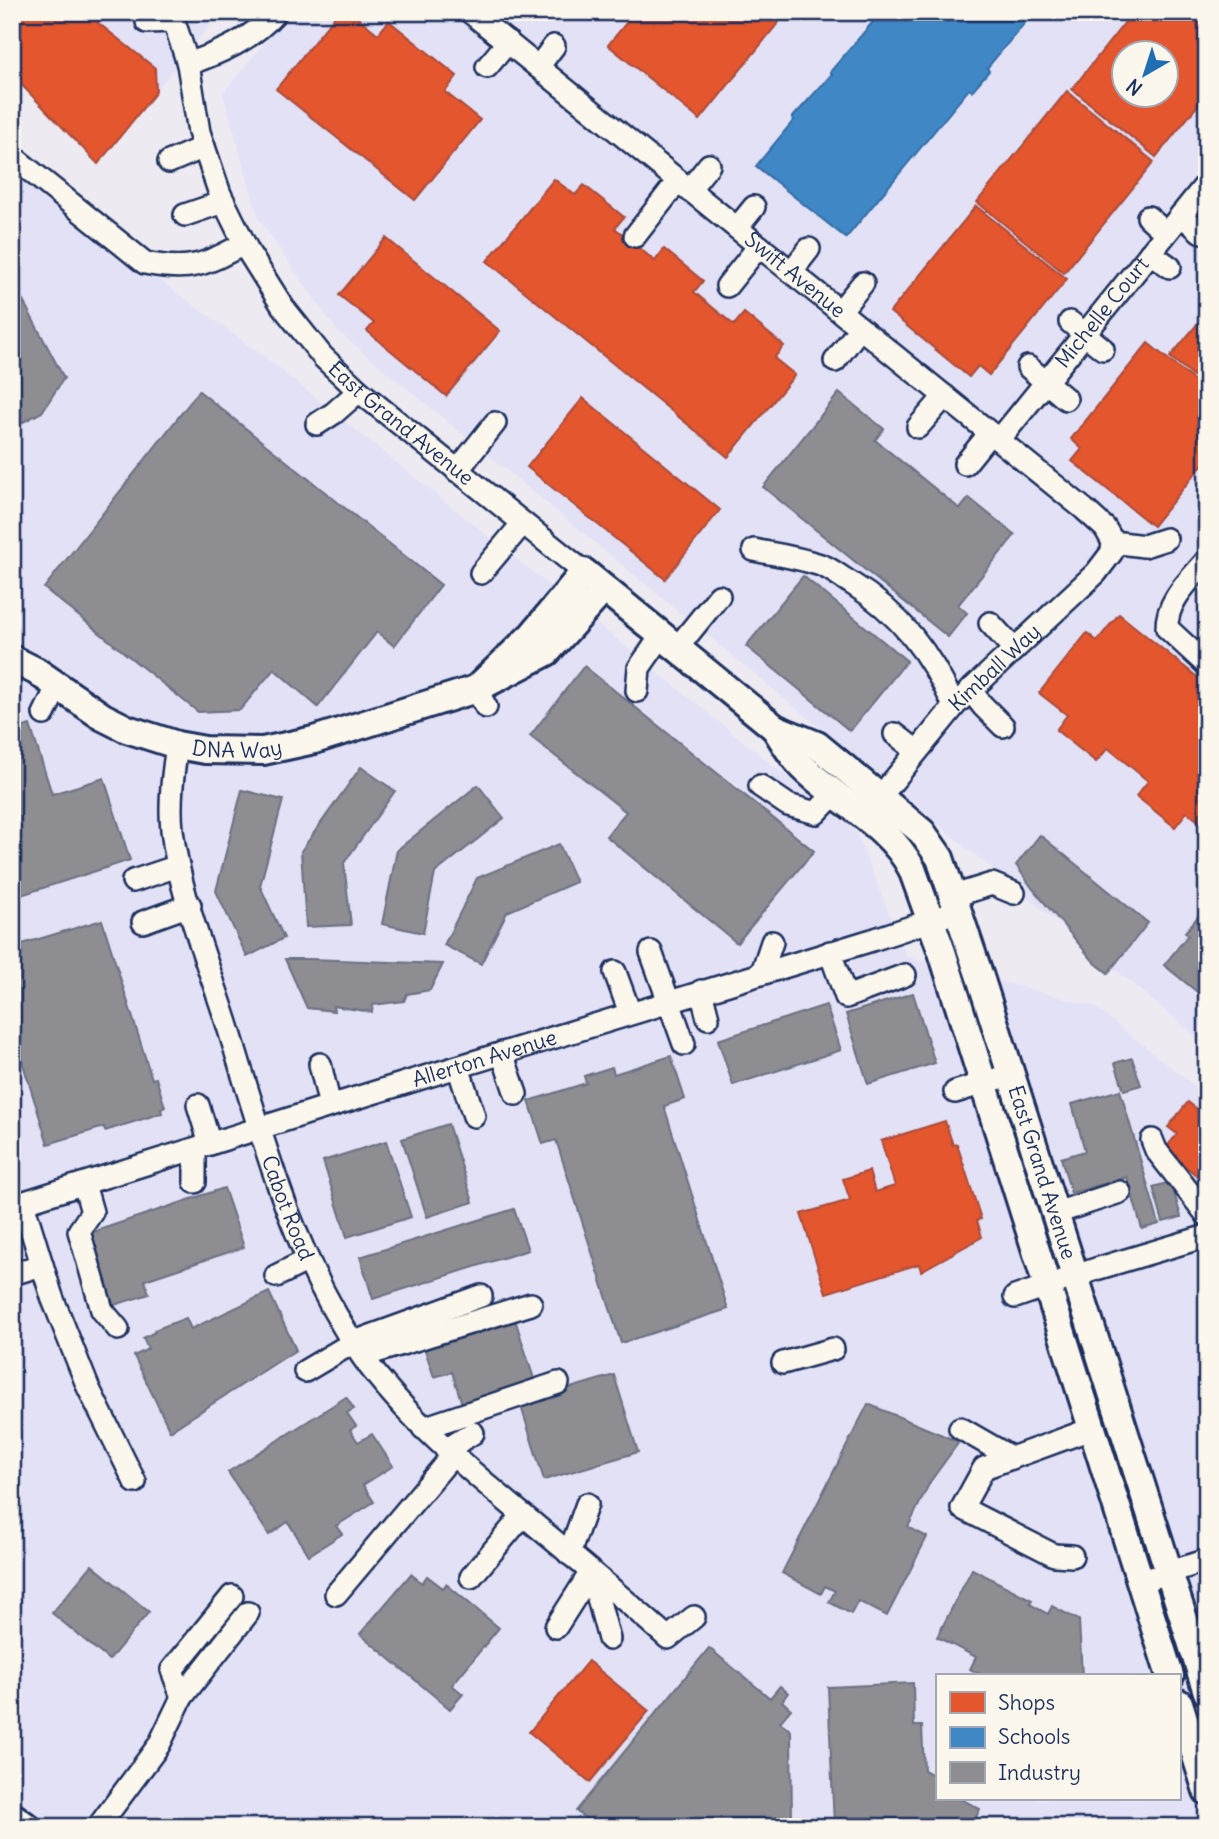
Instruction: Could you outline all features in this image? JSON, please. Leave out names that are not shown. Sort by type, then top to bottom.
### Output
[{"type":"main road","name":"East Grand Avenue","points":[[594,581],[775,728],[799,764],[884,834],[906,857],[930,920],[983,1083],[1169,1674]]},
{"type":"main road","name":"DNA Way","points":[[12,659],[127,729],[177,745],[233,752],[288,747],[481,698],[533,634],[594,581]]},
{"type":"main road","name":"East Grand Avenue","points":[[775,728],[817,745],[922,832],[940,858],[1012,1075],[1207,1692]]},
{"type":"main road","points":[[1180,1706],[1207,1791]]},
{"type":"main road","points":[[12,1816],[27,1827]]},
{"type":"street","points":[[188,64],[246,39],[276,12]]},
{"type":"street","name":"Swift Avenue","points":[[470,12],[508,43],[582,116],[684,185],[1096,520],[1110,534],[1113,542]]},
{"type":"street","points":[[147,22],[173,17]]},
{"type":"street","name":"East Grand Avenue","points":[[173,17],[188,64],[204,147],[223,202],[266,282],[302,332],[323,357],[359,391],[594,581]]},
{"type":"street","points":[[487,67],[508,43]]},
{"type":"street","points":[[542,79],[554,46]]},
{"type":"street","points":[[169,162],[204,147]]},
{"type":"street","points":[[12,156],[145,263],[172,268],[200,266],[244,244]]},
{"type":"street","points":[[635,236],[684,185],[709,165]]},
{"type":"street","name":"Michelle Court","points":[[965,464],[1045,382],[1077,328],[1150,253],[1207,183]]},
{"type":"street","points":[[185,215],[223,202]]},
{"type":"street","points":[[737,228],[754,206]]},
{"type":"street","points":[[1181,215],[1201,232]]},
{"type":"street","points":[[1148,217],[1166,233]]},
{"type":"street","points":[[727,286],[759,246]]},
{"type":"street","points":[[791,272],[809,249]]},
{"type":"street","points":[[1150,253],[1170,267]]},
{"type":"street","points":[[840,311],[863,283]]},
{"type":"street","points":[[835,361],[860,328]]},
{"type":"street","points":[[1077,328],[1103,349]]},
{"type":"street","points":[[1028,368],[1066,399]]},
{"type":"street","points":[[317,424],[359,391]]},
{"type":"street","points":[[918,427],[945,396]]},
{"type":"street","points":[[457,471],[495,423]]},
{"type":"street","points":[[481,573],[523,523]]},
{"type":"street","points":[[1113,542],[1144,546],[1167,539]]},
{"type":"street","name":"Kimball Way","points":[[880,797],[954,706],[1096,573],[1112,552],[1113,542]]},
{"type":"street","points":[[754,550],[824,566],[861,589],[893,614],[916,638],[940,675],[954,706]]},
{"type":"street","points":[[1207,560],[1166,614],[1167,628],[1207,665]]},
{"type":"street","points":[[637,691],[639,668],[719,596]]},
{"type":"street","points":[[990,623],[1014,649]]},
{"type":"street","points":[[44,714],[58,685]]},
{"type":"street","points":[[970,690],[1003,726]]},
{"type":"street","points":[[895,734],[917,751]]},
{"type":"street","name":"Cabot Road","points":[[177,745],[171,800],[178,866],[281,1194],[307,1260],[324,1293],[358,1349],[386,1387],[449,1453],[668,1638],[694,1617]]},
{"type":"street","points":[[760,786],[788,805],[816,813],[835,793]]},
{"type":"street","points":[[133,881],[178,866]]},
{"type":"street","name":"Allerton Avenue","points":[[17,1205],[930,920],[992,884],[1014,893]]},
{"type":"street","points":[[143,922],[190,905]]},
{"type":"street","points":[[762,972],[772,942]]},
{"type":"street","points":[[651,952],[684,1044]]},
{"type":"street","points":[[823,954],[846,997],[905,975]]},
{"type":"street","points":[[822,976],[823,954]]},
{"type":"street","points":[[615,972],[630,1013]]},
{"type":"street","points":[[701,991],[708,1018]]},
{"type":"street","points":[[502,1053],[516,1094]]},
{"type":"street","points":[[320,1064],[330,1106]]},
{"type":"street","points":[[458,1067],[474,1116]]},
{"type":"street","points":[[956,1092],[1012,1075]]},
{"type":"street","points":[[195,1182],[203,1147],[198,1105]]},
{"type":"street","points":[[1152,1140],[1156,1150],[1207,1215]]},
{"type":"street","points":[[84,1184],[92,1212],[79,1231],[102,1310],[118,1329]]},
{"type":"street","points":[[1056,1213],[1120,1192]]},
{"type":"street","points":[[17,1205],[88,1387],[135,1482]]},
{"type":"street","points":[[1014,1297],[1207,1236]]},
{"type":"street","points":[[276,1276],[307,1260]]},
{"type":"street","points":[[12,1274],[42,1265]]},
{"type":"street","points":[[305,1371],[481,1296]]},
{"type":"street","points":[[358,1349],[531,1304]]},
{"type":"street","points":[[783,1363],[833,1349]]},
{"type":"street","points":[[423,1428],[558,1383]]},
{"type":"street","points":[[960,1428],[1012,1458]]},
{"type":"street","points":[[1072,1556],[1054,1555],[962,1508],[984,1468],[1091,1429]]},
{"type":"street","points":[[336,1594],[449,1453],[473,1433]]},
{"type":"street","points":[[569,1554],[587,1504]]},
{"type":"street","points":[[471,1577],[523,1515]]},
{"type":"street","points":[[1140,1582],[1207,1560]]},
{"type":"street","points":[[556,1627],[591,1572]]},
{"type":"street","points":[[591,1572],[609,1639]]},
{"type":"street","points":[[182,1697],[172,1670],[232,1596]]},
{"type":"street","points":[[98,1827],[159,1745],[182,1697],[248,1613]]},
{"type":"shaded area","points":[[12,12],[221,12],[105,152]]},
{"type":"shaded area","points":[[290,12],[1207,12],[1207,1045],[337,331],[259,219],[223,93]]},
{"type":"shaded area","points":[[12,172],[270,361],[856,832],[907,957],[1095,1007],[1207,1096],[1207,1827],[36,1827],[12,1808]]},
{"type":"building: Shops","points":[[12,12],[104,12],[97,22],[155,68],[156,92],[98,164],[12,75]]},
{"type":"building: Shops","points":[[338,12],[351,12],[378,34],[389,21],[457,76],[445,92],[480,120],[415,200],[276,89]]},
{"type":"building: Shops","points":[[635,12],[787,12],[700,120],[608,45]]},
{"type":"building: Shops","points":[[1133,12],[1207,12],[1207,103],[1202,100],[1156,157],[1072,89],[1110,41],[1110,108],[1180,108],[1180,38],[1112,38]]},
{"type":"building: Shops","points":[[1067,91],[1154,162],[1064,273],[977,202]]},
{"type":"building: Shops","points":[[554,179],[575,195],[584,185],[624,217],[615,228],[655,261],[664,249],[703,281],[694,292],[734,325],[744,313],[784,346],[774,358],[795,375],[728,457],[487,261]]},
{"type":"building: Shops","points":[[976,206],[1067,279],[989,375],[978,366],[969,377],[890,312]]},
{"type":"building: Shops","points":[[386,238],[500,331],[446,396],[367,331],[374,323],[339,295]]},
{"type":"building: Shops","points":[[1207,312],[1207,387],[1170,357]]},
{"type":"building: Shops","points":[[1148,343],[1207,391],[1207,459],[1153,526],[1072,461],[1082,449],[1071,439]]},
{"type":"building: Shops","points":[[583,398],[720,510],[665,579],[527,467]]},
{"type":"building: Shops","points":[[1119,614],[1207,685],[1207,828],[1187,812],[1175,827],[1136,796],[1148,781],[1108,748],[1096,762],[1056,730],[1067,715],[1039,693],[1087,633],[1097,641]]},
{"type":"building: Shops","points":[[1188,1102],[1207,1117],[1207,1184],[1165,1149],[1177,1134],[1168,1127]]},
{"type":"building: Shops","points":[[945,1121],[953,1145],[957,1144],[981,1219],[977,1220],[982,1237],[921,1271],[919,1264],[826,1293],[801,1214],[850,1200],[843,1179],[869,1171],[875,1192],[895,1186],[881,1141]]},
{"type":"building: Shops","points":[[588,1661],[649,1711],[590,1782],[529,1732]]},
{"type":"building: Schools","points":[[877,12],[1034,12],[987,68],[989,71],[972,91],[969,89],[846,238],[756,166],[794,120],[792,118],[832,74],[830,72],[877,17]]},
{"type":"building: Industry","points":[[12,280],[64,378],[42,412],[12,428]]},
{"type":"building: Industry","points":[[199,391],[441,585],[394,646],[377,632],[318,707],[274,669],[240,710],[198,712],[44,588]]},
{"type":"building: Industry","points":[[839,393],[884,429],[875,440],[960,509],[969,498],[1015,535],[958,605],[967,613],[948,637],[763,487]]},
{"type":"building: Industry","points":[[803,576],[907,661],[850,731],[746,646]]},
{"type":"building: Industry","points":[[584,666],[814,851],[737,943],[606,836],[626,812],[530,736]]},
{"type":"building: Industry","points":[[30,725],[52,794],[104,778],[130,860],[12,898],[12,731]]},
{"type":"building: Industry","points":[[361,767],[395,791],[344,863],[351,925],[306,927],[301,851]]},
{"type":"building: Industry","points":[[478,785],[504,818],[435,873],[423,933],[382,924],[397,850]]},
{"type":"building: Industry","points":[[242,790],[283,800],[260,886],[284,938],[247,957],[216,891]]},
{"type":"building: Industry","points":[[1040,835],[1148,923],[1108,973],[1094,962],[1016,865]]},
{"type":"building: Industry","points":[[559,844],[576,882],[507,912],[481,964],[444,945],[477,878]]},
{"type":"building: Industry","points":[[1206,907],[1207,1000],[1164,965],[1188,935],[1185,932]]},
{"type":"building: Industry","points":[[102,920],[152,1079],[156,1078],[165,1107],[161,1109],[162,1113],[105,1131],[104,1127],[48,1144],[12,1029],[12,947]]},
{"type":"building: Industry","points":[[285,959],[443,964],[430,990],[407,994],[404,1001],[373,1005],[372,1012],[333,1006],[334,1011],[307,1008]]},
{"type":"building: Industry","points":[[913,993],[935,1063],[868,1084],[846,1014]]},
{"type":"building: Industry","points":[[826,1005],[841,1050],[733,1085],[718,1040]]},
{"type":"building: Industry","points":[[671,1056],[685,1099],[664,1106],[728,1309],[621,1343],[556,1140],[543,1144],[529,1101],[586,1083],[584,1076],[612,1067],[614,1074]]},
{"type":"building: Industry","points":[[1132,1058],[1141,1085],[1124,1090],[1115,1063]]},
{"type":"building: Industry","points":[[1120,1090],[1159,1224],[1142,1229],[1127,1177],[1071,1193],[1061,1158],[1085,1151],[1072,1104]]},
{"type":"building: Industry","points":[[448,1124],[473,1202],[427,1217],[402,1139]]},
{"type":"building: Industry","points":[[386,1141],[411,1217],[347,1237],[323,1161]]},
{"type":"building: Industry","points":[[1171,1182],[1181,1217],[1163,1222],[1153,1187]]},
{"type":"building: Industry","points":[[224,1188],[244,1247],[145,1280],[149,1294],[111,1306],[87,1234]]},
{"type":"building: Industry","points":[[514,1209],[528,1250],[373,1299],[360,1257]]},
{"type":"building: Industry","points":[[269,1292],[296,1350],[170,1431],[134,1356],[148,1349],[143,1338],[155,1332],[154,1330],[186,1318],[191,1329]]},
{"type":"building: Industry","points":[[513,1313],[536,1385],[463,1407],[452,1372],[434,1377],[422,1341]]},
{"type":"building: Industry","points":[[614,1375],[638,1452],[544,1480],[520,1403]]},
{"type":"building: Industry","points":[[346,1397],[354,1409],[347,1413],[356,1426],[350,1430],[358,1442],[372,1434],[393,1466],[363,1485],[374,1502],[336,1526],[342,1534],[309,1555],[288,1522],[269,1535],[228,1472]]},
{"type":"building: Industry","points":[[868,1404],[959,1442],[930,1482],[908,1527],[927,1537],[887,1616],[858,1601],[851,1614],[829,1602],[835,1591],[825,1586],[821,1594],[782,1573]]},
{"type":"building: Industry","points":[[92,1565],[149,1612],[109,1660],[52,1613]]},
{"type":"building: Industry","points":[[972,1569],[1032,1600],[1030,1604],[1048,1614],[1052,1606],[1079,1620],[1082,1674],[979,1674],[970,1669],[976,1657],[937,1637]]},
{"type":"building: Industry","points":[[411,1574],[422,1583],[427,1576],[443,1588],[446,1584],[499,1628],[452,1685],[463,1694],[450,1709],[360,1634]]},
{"type":"building: Industry","points":[[709,1648],[770,1698],[780,1686],[788,1693],[782,1701],[791,1709],[780,1722],[791,1731],[791,1827],[596,1827],[576,1811]]},
{"type":"building: Industry","points":[[913,1683],[914,1726],[922,1726],[924,1770],[936,1776],[936,1800],[963,1800],[980,1809],[971,1827],[834,1827],[828,1687]]}]
